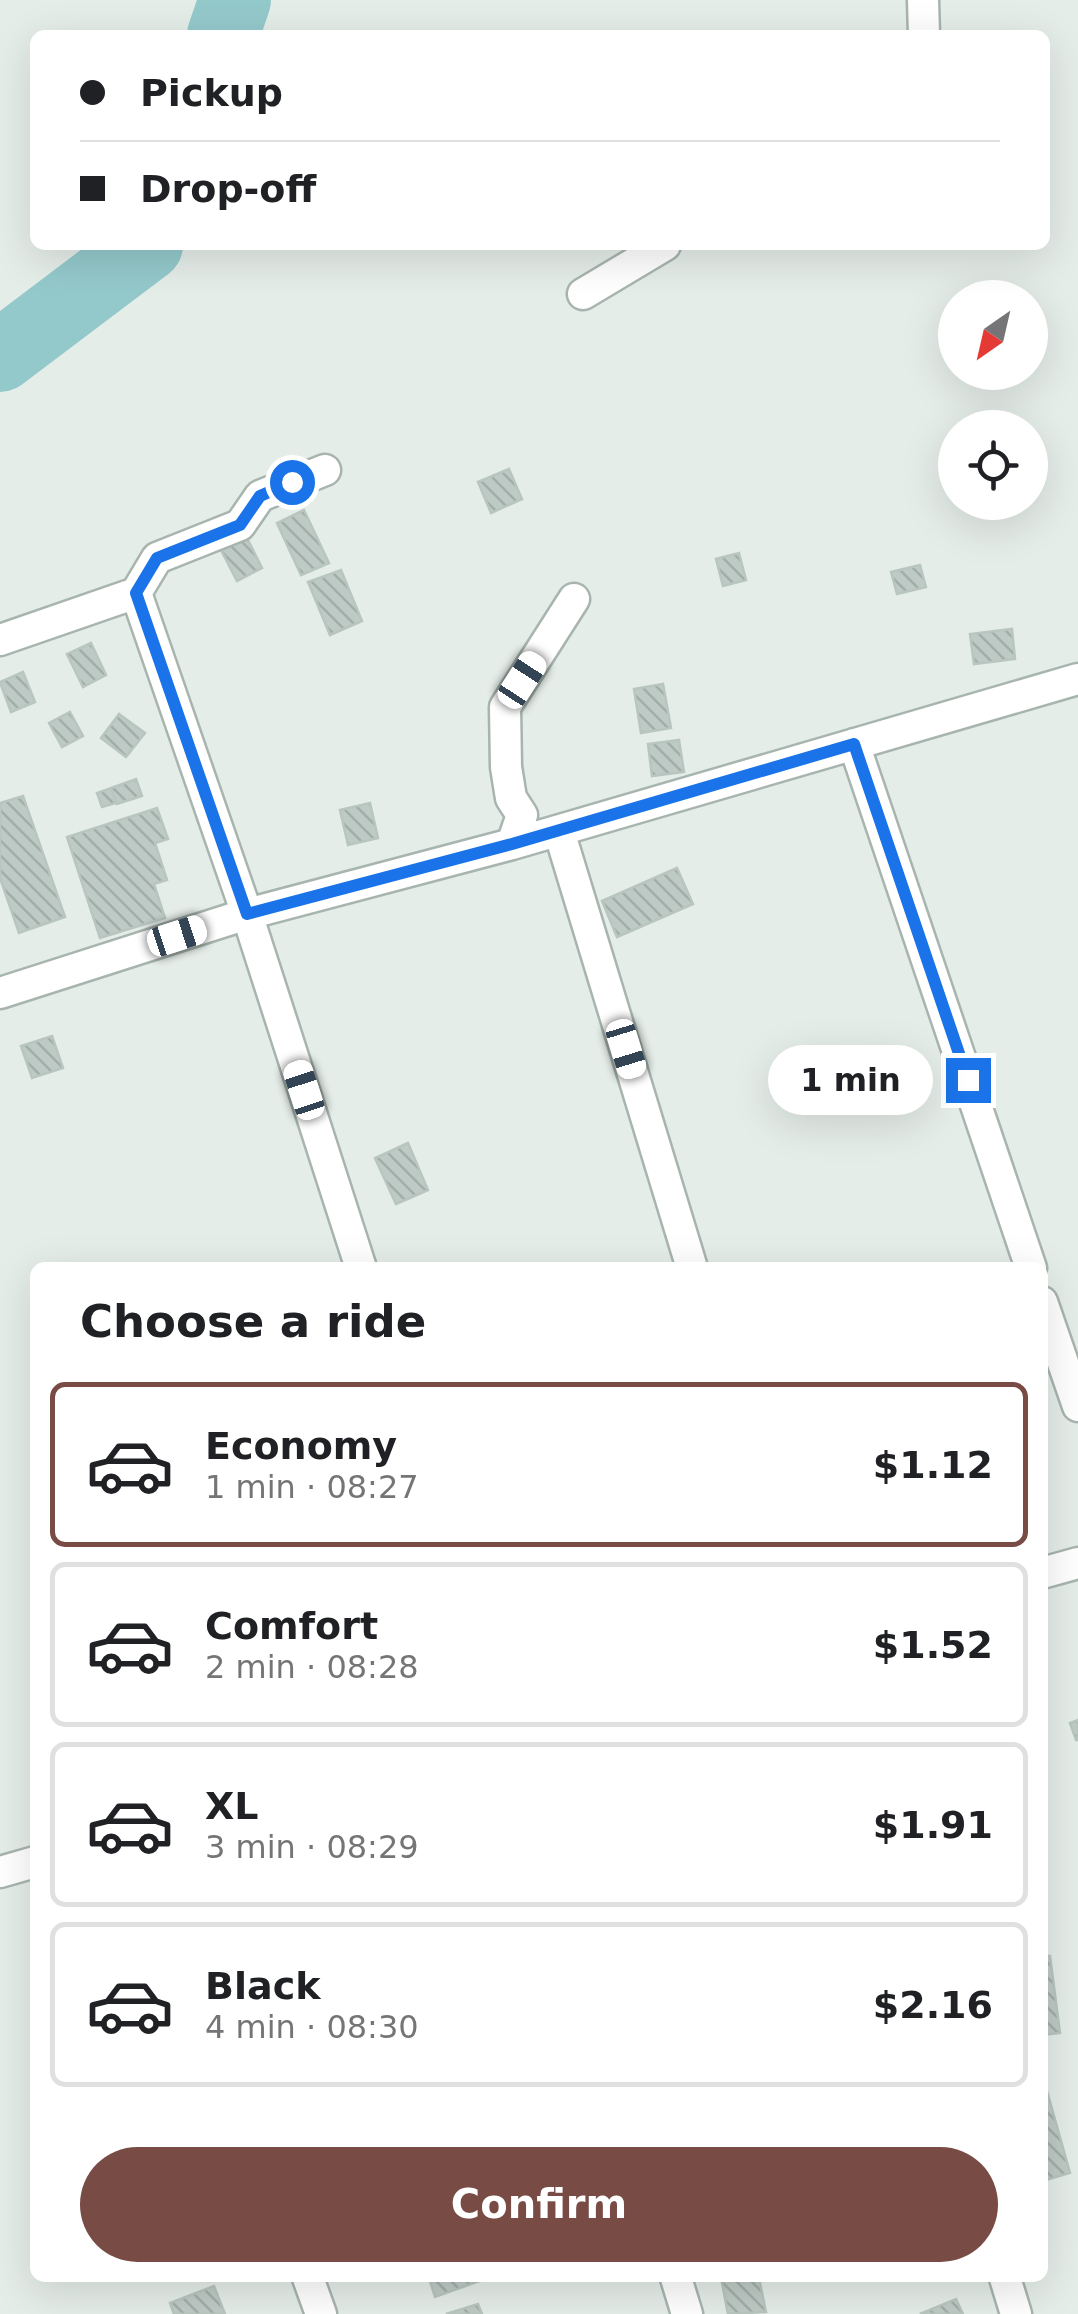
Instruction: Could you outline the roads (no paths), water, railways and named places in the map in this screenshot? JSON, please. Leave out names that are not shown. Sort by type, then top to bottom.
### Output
[{"type":"street","points":[[923,0],[924,30]]},
{"type":"street","points":[[583,294],[657,250]]},
{"type":"street","points":[[0,640],[136,593],[157,558],[240,525],[260,496],[325,470]]},
{"type":"street","points":[[136,593],[247,914],[359,1262]]},
{"type":"street","points":[[512,844],[522,816],[511,798],[506,767],[505,707],[574,599]]},
{"type":"street","points":[[0,994],[247,914],[512,844],[1078,678]]},
{"type":"street","points":[[854,744],[1029,1262]]},
{"type":"street","points":[[559,830],[690,1262]]},
{"type":"street","points":[[1048,1319],[1078,1406]]},
{"type":"street","points":[[1048,1571],[1078,1563]]},
{"type":"street","points":[[0,1872],[30,1863]]},
{"type":"street","points":[[309,2282],[321,2314]]},
{"type":"street","points":[[677,2282],[687,2314]]},
{"type":"street","points":[[1006,2282],[1016,2314]]},
{"type":"waterway","points":[[225,30],[235,0]]},
{"type":"waterway","points":[[0,356],[140,250]]}]
